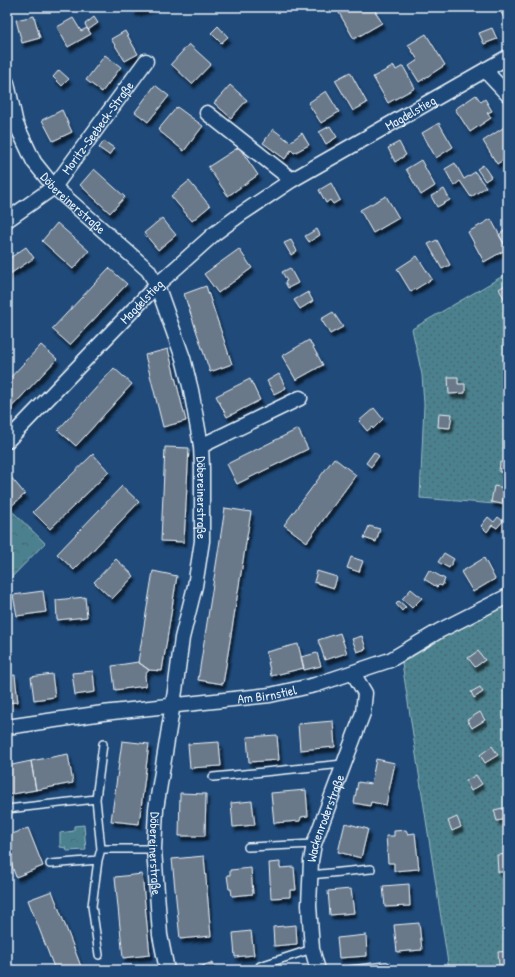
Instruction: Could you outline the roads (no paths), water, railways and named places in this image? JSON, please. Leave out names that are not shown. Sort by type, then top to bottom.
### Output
[{"type":"street","name":"Magdelstieg","points":[[7,441],[157,285],[214,234],[292,180],[508,56]]},
{"type":"street","name":"Moritz-Seebeck-Straße","points":[[7,220],[54,187],[146,61]]},
{"type":"street","points":[[487,69],[491,77],[508,95]]},
{"type":"street","name":"Döbereinerstraße","points":[[7,83],[16,124],[34,162],[54,187],[148,270],[157,285],[183,358],[192,390],[201,446],[202,541],[195,586],[182,638],[173,706],[156,809],[154,849],[160,935],[167,970]]},
{"type":"street","points":[[207,113],[292,180]]},
{"type":"street","points":[[201,446],[300,398]]},
{"type":"street","name":"Am Birnstiel","points":[[7,727],[103,712],[270,695],[315,685],[390,660],[439,631],[508,596]]},
{"type":"street","name":"Wackenroderstraße","points":[[318,970],[312,949],[309,904],[311,861],[314,844],[363,713],[365,693],[353,673]]},
{"type":"lane","points":[[99,955],[92,906],[98,860],[101,849],[96,799],[103,744]]},
{"type":"lane","points":[[213,777],[343,764]]},
{"type":"lane","points":[[7,809],[96,799]]},
{"type":"lane","points":[[248,847],[314,844]]},
{"type":"lane","points":[[101,849],[154,849]]},
{"type":"lane","points":[[50,864],[98,860]]},
{"type":"lane","points":[[310,875],[371,869]]},
{"type":"lane","points":[[260,966],[312,949]]},
{"type":"lane","points":[[350,970],[386,966]]}]
